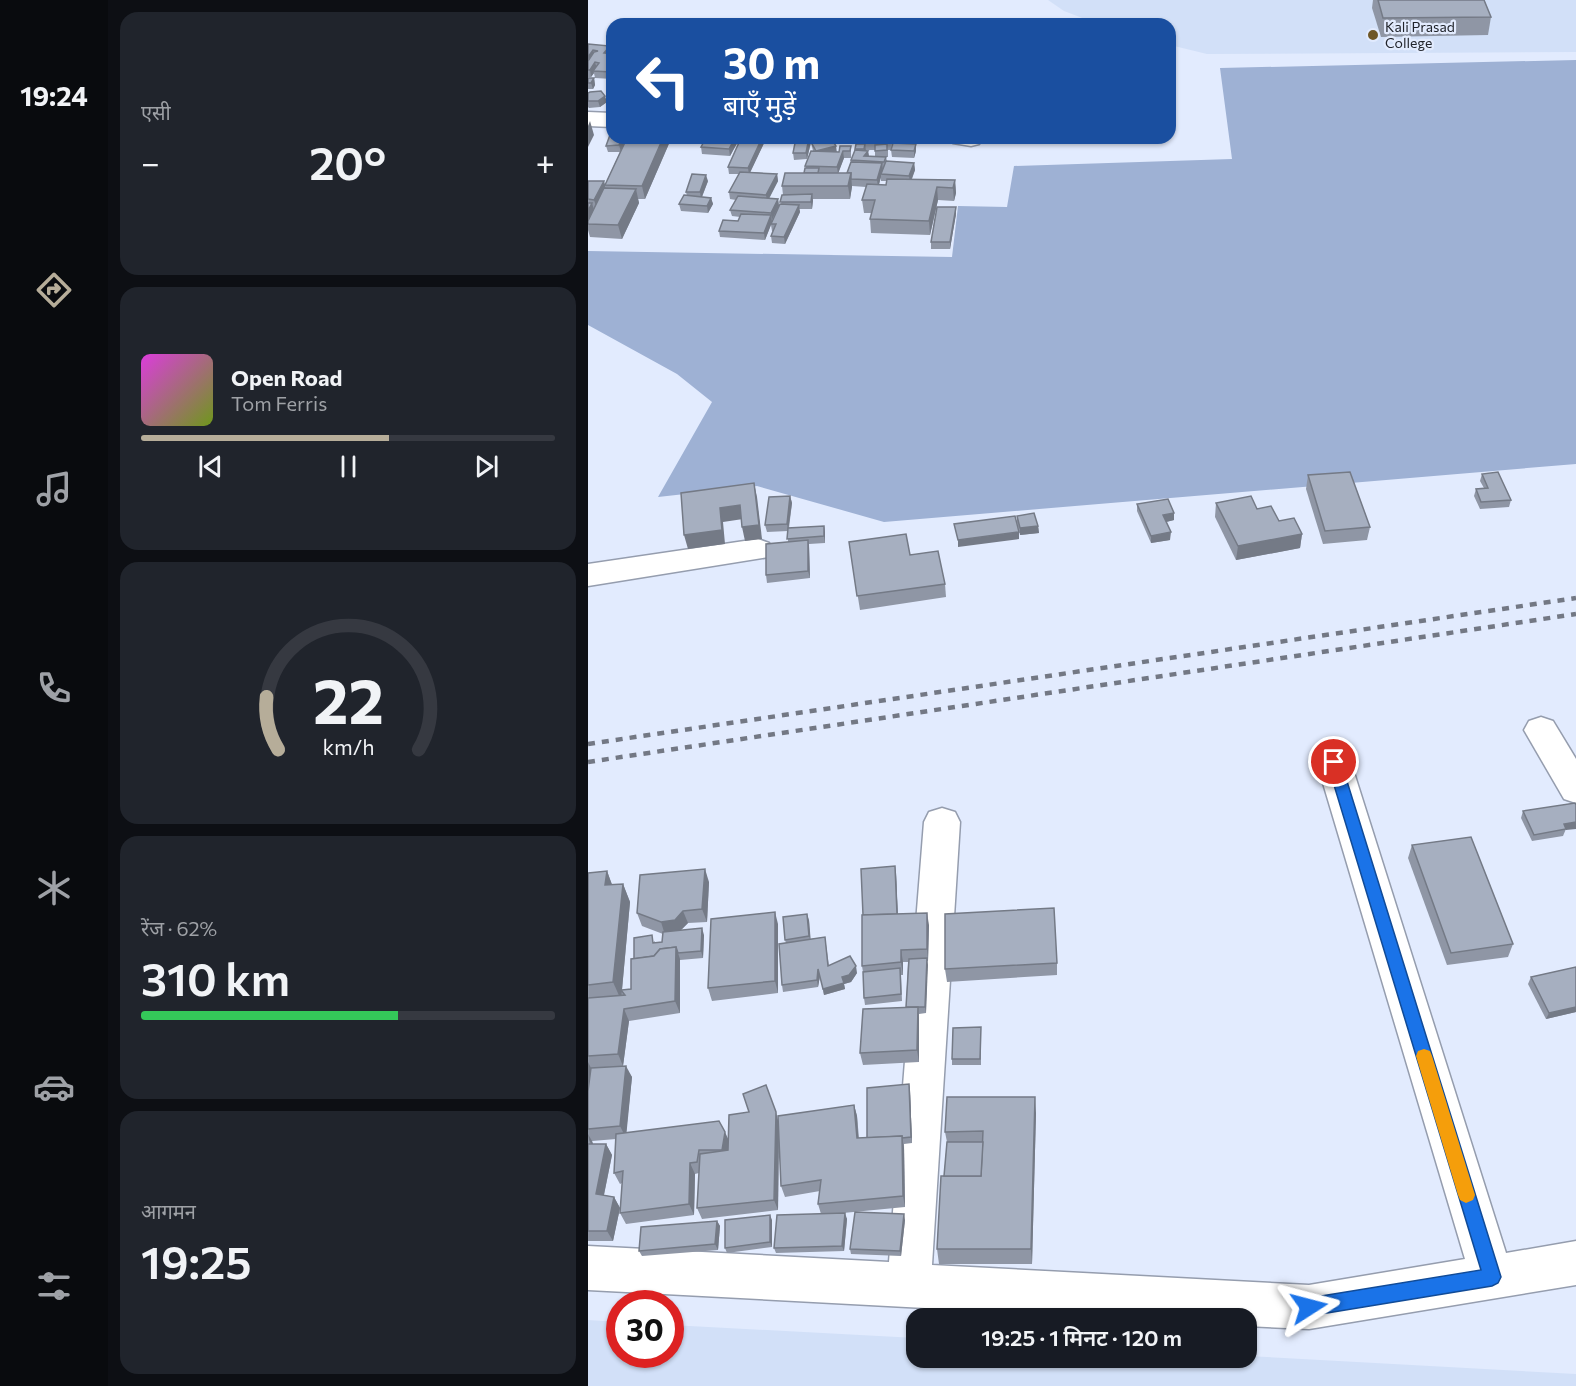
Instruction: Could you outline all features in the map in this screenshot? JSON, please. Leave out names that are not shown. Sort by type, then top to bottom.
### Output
[{"type":"street","points":[[588,119],[606,120]]},
{"type":"street","points":[[588,575],[758,550]]},
{"type":"street","points":[[1541,730],[1576,789]]},
{"type":"street","points":[[1334,762],[1492,1277]]},
{"type":"street","points":[[909,1286],[942,822]]},
{"type":"street","points":[[588,1268],[1309,1307],[1576,1263]]},
{"type":"shaded area","name":"Kali Prasad College","points":[[1048,0],[1576,0],[1576,52],[1207,54],[1176,46],[1176,18],[1082,18],[1064,11]]},
{"type":"shaded area","points":[[1576,60],[1576,464],[884,522],[757,486],[658,497],[712,402],[677,374],[588,325],[588,251],[952,257],[958,206],[1007,207],[1014,166],[1232,159],[1220,68]]},
{"type":"shaded area","points":[[588,1320],[606,1321],[606,1368],[684,1368],[684,1326],[906,1337],[906,1368],[1257,1368],[1257,1357],[1576,1374],[1576,1386],[588,1386]]},
{"type":"building","points":[[1378,0],[1484,0],[1491,17],[1383,18]]},
{"type":"building","points":[[588,44],[606,46],[604,53],[606,53],[606,72],[593,71],[599,63],[595,62],[588,70],[588,61],[594,52],[598,51],[593,50],[588,57]]},
{"type":"building","points":[[601,91],[605,96],[598,101],[588,101],[588,93]]},
{"type":"building","points":[[624,144],[660,144],[642,186],[605,185]]},
{"type":"building","points":[[703,144],[732,144],[729,149],[701,147]]},
{"type":"building","points":[[738,144],[759,144],[748,168],[728,167]]},
{"type":"building","points":[[795,144],[808,144],[806,153],[793,153]]},
{"type":"building","points":[[812,144],[835,144],[836,146],[816,151]]},
{"type":"building","points":[[856,144],[865,144],[864,149],[855,149]]},
{"type":"building","points":[[887,144],[887,150],[875,151],[875,145]]},
{"type":"building","points":[[893,144],[916,144],[914,151],[891,150]]},
{"type":"building","points":[[840,146],[851,146],[850,151],[843,151],[837,167],[805,166],[811,151],[839,152]]},
{"type":"building","points":[[855,150],[868,151],[864,156],[886,157],[884,162],[851,160]]},
{"type":"building","points":[[886,161],[914,163],[909,176],[881,174]]},
{"type":"building","points":[[851,162],[882,163],[877,180],[851,179],[851,173],[847,173]]},
{"type":"building","points":[[805,168],[819,168],[818,173],[804,173]]},
{"type":"building","points":[[740,172],[777,174],[766,195],[729,192]]},
{"type":"building","points":[[785,173],[851,173],[848,186],[782,186]]},
{"type":"building","points":[[692,174],[706,175],[700,192],[686,192]]},
{"type":"building","points":[[887,179],[955,180],[953,188],[937,187],[929,221],[870,219],[875,200],[862,200],[867,184],[886,185]]},
{"type":"building","points":[[588,181],[604,181],[594,200],[588,199]]},
{"type":"building","points":[[604,188],[636,189],[618,225],[588,224]]},
{"type":"building","points":[[812,194],[811,202],[780,202],[782,195]]},
{"type":"building","points":[[684,195],[711,198],[707,206],[679,204]]},
{"type":"building","points":[[738,196],[778,199],[771,213],[730,210]]},
{"type":"building","points":[[780,204],[799,205],[784,237],[771,236],[776,224],[771,224]]},
{"type":"building","points":[[937,207],[956,207],[950,242],[931,242]]},
{"type":"building","points":[[741,214],[771,215],[764,233],[719,231],[723,220],[738,221]]},
{"type":"building","points":[[1350,472],[1370,527],[1325,531],[1308,475]]},
{"type":"building","points":[[1498,472],[1511,500],[1481,502],[1476,489],[1488,488],[1482,474]]},
{"type":"building","points":[[754,483],[759,525],[742,527],[740,505],[720,508],[722,530],[684,535],[681,493]]},
{"type":"building","points":[[790,496],[787,524],[765,525],[769,497]]},
{"type":"building","points":[[1251,496],[1257,509],[1271,506],[1279,521],[1294,518],[1302,534],[1238,546],[1216,503]]},
{"type":"building","points":[[1168,499],[1174,513],[1163,515],[1171,532],[1151,536],[1137,504]]},
{"type":"building","points":[[1034,513],[1038,526],[1020,528],[1017,516]]},
{"type":"building","points":[[1015,516],[1019,532],[958,540],[954,524]]},
{"type":"building","points":[[824,526],[824,536],[787,539],[788,528]]},
{"type":"building","points":[[906,534],[910,555],[938,551],[945,584],[857,596],[849,542]]},
{"type":"building","points":[[808,540],[808,571],[766,575],[766,544]]},
{"type":"building","points":[[1575,803],[1576,822],[1564,824],[1566,829],[1534,835],[1523,811]]},
{"type":"building","points":[[1471,837],[1513,944],[1451,953],[1412,845]]},
{"type":"building","points":[[895,866],[897,914],[863,915],[861,869]]},
{"type":"building","points":[[705,869],[702,909],[683,911],[675,920],[661,922],[637,913],[640,875]]},
{"type":"building","points":[[607,871],[605,885],[623,884],[613,982],[588,985],[588,873]]},
{"type":"building","points":[[1054,908],[1057,963],[945,969],[945,914]]},
{"type":"building","points":[[775,912],[775,981],[708,988],[711,919]]},
{"type":"building","points":[[927,913],[927,949],[901,950],[901,962],[862,966],[862,915]]},
{"type":"building","points":[[807,914],[809,936],[785,940],[783,917]]},
{"type":"building","points":[[702,928],[701,951],[678,953],[676,947],[660,949],[654,956],[634,959],[634,938],[652,935],[653,943],[662,942],[663,932]]},
{"type":"building","points":[[825,937],[828,966],[850,956],[856,966],[849,975],[842,977],[844,983],[823,989],[818,969],[817,980],[782,985],[779,944]]},
{"type":"building","points":[[676,947],[675,1001],[624,1009],[618,1054],[588,1056],[588,998],[625,995],[621,990],[631,989],[631,959],[654,956],[660,949]]},
{"type":"building","points":[[927,958],[925,1007],[906,1007],[909,959]]},
{"type":"building","points":[[1576,967],[1576,1007],[1549,1013],[1531,977]]},
{"type":"building","points":[[900,968],[901,994],[864,998],[863,972]]},
{"type":"building","points":[[918,1007],[917,1050],[860,1053],[863,1009]]},
{"type":"building","points":[[981,1027],[980,1059],[952,1059],[953,1028]]},
{"type":"building","points":[[626,1066],[620,1126],[588,1129],[588,1091],[591,1068]]},
{"type":"building","points":[[909,1084],[911,1137],[867,1138],[867,1088]]},
{"type":"building","points":[[766,1085],[776,1112],[774,1200],[697,1208],[700,1154],[728,1150],[729,1115],[749,1112],[743,1094]]},
{"type":"building","points":[[947,1097],[1035,1097],[1031,1249],[937,1249],[941,1176],[981,1176],[983,1131],[945,1132]]},
{"type":"building","points":[[854,1105],[857,1138],[902,1136],[903,1196],[818,1204],[821,1180],[781,1186],[778,1116]]},
{"type":"building","points":[[719,1121],[725,1132],[722,1150],[699,1150],[697,1162],[690,1163],[689,1204],[620,1213],[623,1171],[614,1173],[616,1134]]},
{"type":"building","points":[[947,1142],[983,1142],[981,1176],[944,1176]]},
{"type":"building","points":[[588,1144],[606,1144],[596,1194],[614,1197],[607,1231],[588,1231]]},
{"type":"building","points":[[855,1212],[904,1214],[900,1251],[850,1249]]},
{"type":"building","points":[[845,1213],[842,1246],[774,1248],[777,1215]]},
{"type":"building","points":[[770,1215],[770,1242],[725,1248],[725,1220]]},
{"type":"building","points":[[717,1221],[715,1244],[639,1251],[641,1227]]},
{"type":"railway","points":[[588,744],[1576,598]]},
{"type":"railway","points":[[588,762],[1576,614]]},
{"type":"slow traffic","points":[[1424,1056],[1466,1195]]},
{"type":"place","name":"Kali Prasad College","points":[[1373,35]]},
{"type":"route","points":[[1309,1307],[1492,1277],[1334,762]]}]
